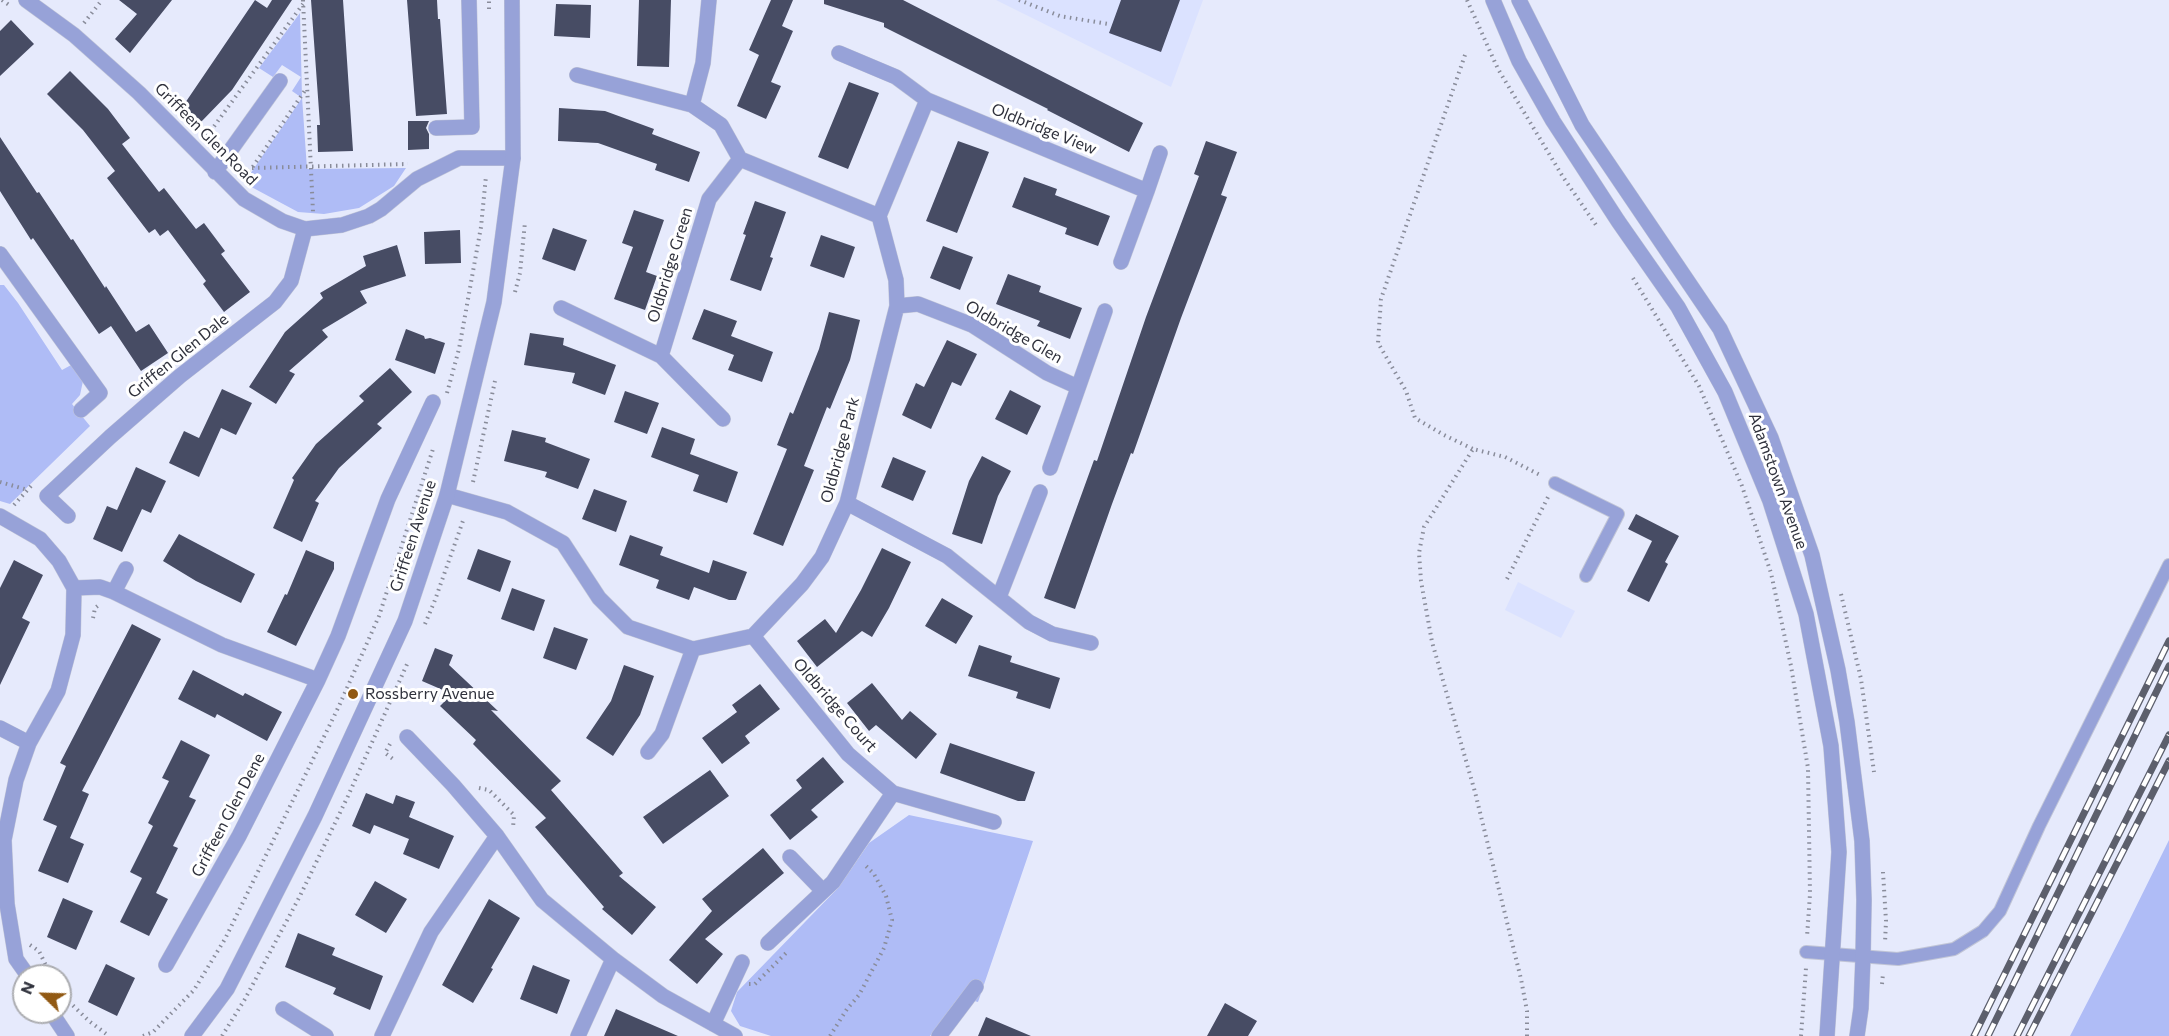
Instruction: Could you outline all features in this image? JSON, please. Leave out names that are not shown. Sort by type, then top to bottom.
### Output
[{"type":"street","name":"Griffeen Glen Road","points":[[26,0],[74,35],[139,93],[244,199],[282,221],[310,228],[342,225],[369,216],[417,179],[459,158],[513,158]]},
{"type":"street","points":[[436,128],[472,127],[469,0]]},
{"type":"street","name":"Griffeen Avenue","points":[[192,1036],[227,989],[315,816],[405,621],[447,495],[494,302],[513,158],[512,0]]},
{"type":"street","points":[[692,105],[703,63],[709,0]]},
{"type":"street","name":"Adamstown Avenue","points":[[1493,0],[1520,61],[1553,121],[1618,221],[1678,307],[1715,373],[1770,501],[1806,614],[1831,746],[1839,852],[1827,1036]]},
{"type":"street","name":"Adamstown Avenue","points":[[1519,0],[1582,125],[1720,329],[1771,438],[1812,555],[1838,670],[1862,841],[1862,1008],[1857,1036]]},
{"type":"street","name":"Oldbridge View","points":[[839,53],[896,78],[927,100],[1147,191]]},
{"type":"street","points":[[577,75],[692,105],[721,125],[740,159],[879,216],[927,100]]},
{"type":"street","points":[[215,172],[280,81]]},
{"type":"street","points":[[1121,262],[1160,153]]},
{"type":"street","name":"Oldbridge Green","points":[[661,356],[709,199],[740,159]]},
{"type":"street","name":"Oldbridge Park","points":[[753,636],[802,584],[822,557],[847,502],[897,306],[896,280],[879,216]]},
{"type":"street","name":"Griffen Glen Dale","points":[[47,496],[115,432],[180,376],[275,302],[291,281],[310,228]]},
{"type":"street","points":[[2,260],[100,393],[81,410]]},
{"type":"street","name":"Oldbridge Glen","points":[[897,306],[918,304],[972,325],[1047,374],[1078,387]]},
{"type":"street","points":[[561,308],[661,356],[723,419]]},
{"type":"street","name":"Oldbridge Glen","points":[[1050,468],[1105,311]]},
{"type":"street","name":"Griffeen Glen Dene","points":[[166,965],[238,836],[318,680],[338,636],[387,499],[433,402]]},
{"type":"street","points":[[999,597],[1040,492]]},
{"type":"street","points":[[447,495],[507,512],[563,543],[599,598],[628,627],[693,649],[753,636]]},
{"type":"street","points":[[47,496],[68,516]]},
{"type":"street","points":[[847,502],[947,556],[1029,622],[1052,634],[1091,643]]},
{"type":"street","points":[[6,512],[40,539],[59,561],[74,588],[73,635],[58,691],[29,743],[16,780],[4,840],[4,905],[16,959],[20,964]]},
{"type":"street","points":[[109,597],[126,569]]},
{"type":"street","points":[[74,588],[100,587],[109,597],[222,645],[318,680]]},
{"type":"street","name":"Oldbridge Court","points":[[753,636],[848,754],[893,793],[994,822]]},
{"type":"street","points":[[648,752],[662,734],[693,649]]},
{"type":"street","points":[[0,728],[29,743]]},
{"type":"street","points":[[407,737],[497,836],[542,900],[663,996],[735,1036]]},
{"type":"street","points":[[773,938],[833,882],[893,793]]},
{"type":"street","points":[[382,1036],[431,932],[497,836]]},
{"type":"street","points":[[790,857],[823,891]]},
{"type":"street","points":[[578,1036],[614,959]]},
{"type":"street","points":[[713,1024],[742,962]]},
{"type":"street","points":[[939,1036],[976,987]]},
{"type":"street","points":[[283,1009],[326,1036]]},
{"type":"lane","points":[[1555,483],[1618,514],[1586,576]]},
{"type":"lane","points":[[1806,952],[1898,959],[1954,949],[1983,931],[2000,911],[2038,826],[2169,565]]},
{"type":"path","points":[[74,35],[102,0]]},
{"type":"path","points":[[1019,0],[1060,16],[1108,24]]},
{"type":"path","points":[[1467,0],[1498,69],[1563,177],[1601,231]]},
{"type":"path","points":[[303,2],[311,167],[310,228]]},
{"type":"path","points":[[196,152],[303,2]]},
{"type":"path","points":[[1465,55],[1381,299],[1378,344],[1406,391],[1415,418],[1473,449],[1505,457],[1555,483],[1507,579]]},
{"type":"path","points":[[232,185],[252,168],[306,89]]},
{"type":"path","points":[[252,168],[413,164]]},
{"type":"path","points":[[1633,277],[1699,386],[1742,486],[1771,573],[1791,666],[1808,768],[1810,894],[1801,1036]]},
{"type":"path","points":[[1473,449],[1425,527],[1419,553],[1420,581],[1432,642],[1475,792],[1521,979],[1527,1011],[1527,1036]]},
{"type":"path","points":[[0,482],[47,496]]},
{"type":"path","points":[[6,512],[19,511]]},
{"type":"path","points":[[91,626],[96,608],[109,597]]},
{"type":"path","points":[[381,725],[386,728]]},
{"type":"path","points":[[474,787],[489,790],[514,815],[513,828],[519,837]]},
{"type":"path","points":[[830,1036],[859,995],[884,948],[892,920],[886,896],[874,874],[852,854]]},
{"type":"path","points":[[746,984],[754,984],[786,954],[788,947],[786,941],[773,938]]},
{"type":"path","points":[[27,943],[39,951],[45,964]]},
{"type":"path","points":[[72,1005],[108,1036]]},
{"type":"shaded area","points":[[996,0],[1203,0],[1171,87]]},
{"type":"shaded area","points":[[300,13],[307,169],[406,168],[394,186],[359,208],[324,214],[298,212],[244,183],[302,98],[292,91],[301,77],[282,65],[273,77],[259,68]]},
{"type":"shaded area","points":[[0,285],[4,285],[18,303],[62,370],[73,364],[83,381],[80,395],[72,404],[90,426],[10,504],[0,501]]},
{"type":"shaded area","points":[[1518,582],[1575,611],[1561,638],[1505,610]]},
{"type":"shaded area","points":[[909,815],[1033,841],[978,1002],[959,997],[930,1036],[771,1036],[740,1026],[731,1011],[737,992],[838,888],[869,843]]},
{"type":"shaded area","points":[[2169,840],[2169,1036],[2070,1036],[2124,931]]},
{"type":"building","points":[[119,0],[172,0],[130,53],[115,39],[137,14]]},
{"type":"building","points":[[255,0],[267,8],[272,0],[292,0],[232,90],[200,123],[183,106]]},
{"type":"building","points":[[311,0],[343,0],[353,151],[318,152],[317,125],[320,125]]},
{"type":"building","points":[[407,0],[437,0],[447,114],[416,116]]},
{"type":"building","points":[[639,0],[671,0],[669,67],[637,66]]},
{"type":"building","points":[[771,0],[793,0],[782,26],[793,31],[771,82],[781,86],[766,119],[737,106],[759,55],[749,50]]},
{"type":"building","points":[[824,0],[903,0],[1143,123],[1129,152],[884,27],[884,23],[824,4]]},
{"type":"building","points":[[1121,0],[1180,0],[1161,52],[1109,33]]},
{"type":"building","points":[[556,4],[591,5],[590,38],[554,36]]},
{"type":"building","points":[[11,20],[34,44],[0,76],[0,31]]},
{"type":"building","points":[[70,71],[108,109],[130,138],[122,144],[159,192],[164,188],[196,229],[204,223],[225,251],[221,254],[250,292],[224,312],[203,284],[206,281],[168,230],[160,236],[155,229],[149,233],[107,178],[115,171],[83,130],[47,94]]},
{"type":"building","points":[[849,82],[879,93],[848,169],[818,157]]},
{"type":"building","points":[[559,108],[605,111],[654,129],[652,134],[700,152],[689,182],[655,170],[657,164],[598,143],[558,141]]},
{"type":"building","points":[[408,121],[429,121],[426,128],[429,134],[429,149],[408,150]]},
{"type":"building","points":[[0,137],[136,332],[149,324],[168,353],[141,371],[111,326],[99,334],[33,238],[31,240],[0,191]]},
{"type":"building","points":[[958,141],[989,152],[957,233],[926,221]]},
{"type":"building","points":[[1206,141],[1237,152],[1221,195],[1227,197],[1075,609],[1044,598],[1094,460],[1097,461],[1146,317],[1199,176],[1194,174]]},
{"type":"building","points":[[1024,177],[1057,189],[1055,195],[1110,216],[1098,246],[1065,234],[1067,228],[1012,207]]},
{"type":"building","points":[[755,201],[786,212],[761,291],[730,280]]},
{"type":"building","points":[[634,210],[664,220],[646,272],[657,276],[645,310],[614,299],[633,247],[622,243]]},
{"type":"building","points":[[553,228],[587,240],[575,271],[542,259]]},
{"type":"building","points":[[460,230],[461,263],[425,264],[424,232]]},
{"type":"building","points":[[821,235],[855,247],[844,278],[810,266]]},
{"type":"building","points":[[397,245],[406,276],[360,291],[367,303],[322,330],[328,337],[289,371],[295,374],[276,404],[249,387],[285,332],[323,298],[320,293],[366,266],[363,256]]},
{"type":"building","points":[[943,246],[973,257],[960,290],[930,278]]},
{"type":"building","points":[[1008,274],[1041,286],[1039,292],[1082,308],[1070,339],[1037,326],[1040,321],[996,304]]},
{"type":"building","points":[[704,309],[737,321],[731,336],[773,352],[762,382],[728,370],[734,355],[692,339]]},
{"type":"building","points":[[829,312],[860,320],[850,360],[830,409],[827,407],[804,466],[814,470],[783,546],[753,534],[787,449],[777,445],[790,412],[793,414],[819,349]]},
{"type":"building","points":[[406,329],[424,336],[425,339],[430,338],[445,343],[435,374],[395,360]]},
{"type":"building","points":[[530,333],[564,338],[563,345],[616,365],[605,395],[572,383],[575,373],[524,365]]},
{"type":"building","points":[[947,340],[977,354],[961,386],[952,382],[931,429],[902,415],[916,383],[924,387]]},
{"type":"building","points":[[390,368],[412,392],[377,424],[382,428],[339,468],[315,501],[319,503],[302,542],[273,528],[294,480],[292,478],[316,444],[364,401],[359,396]]},
{"type":"building","points":[[222,389],[252,403],[236,435],[221,428],[199,477],[169,463],[184,431],[199,438]]},
{"type":"building","points":[[1010,390],[1041,406],[1027,435],[995,419]]},
{"type":"building","points":[[625,391],[659,403],[647,434],[614,422]]},
{"type":"building","points":[[662,427],[695,439],[690,454],[738,472],[727,503],[693,491],[699,475],[651,457]]},
{"type":"building","points":[[512,430],[546,438],[545,442],[590,459],[578,489],[545,477],[547,472],[504,461]]},
{"type":"building","points":[[982,456],[1011,471],[998,496],[982,544],[952,534],[969,481]]},
{"type":"building","points":[[893,457],[926,471],[913,501],[881,487]]},
{"type":"building","points":[[136,467],[166,481],[151,513],[142,509],[122,552],[93,539],[107,506],[117,510]]},
{"type":"building","points":[[594,489],[627,501],[616,532],[582,519]]},
{"type":"building","points":[[1636,514],[1679,536],[1665,562],[1668,564],[1649,602],[1627,591],[1652,541],[1628,529]]},
{"type":"building","points":[[179,534],[255,574],[241,603],[196,581],[163,561]]},
{"type":"building","points":[[630,535],[663,547],[660,555],[709,573],[713,560],[747,572],[736,600],[729,600],[694,587],[689,600],[656,588],[659,580],[619,565]]},
{"type":"building","points":[[882,548],[911,562],[889,608],[872,637],[862,631],[817,667],[797,641],[825,619],[836,633]]},
{"type":"building","points":[[478,549],[511,561],[500,592],[467,579]]},
{"type":"building","points":[[306,550],[334,562],[334,569],[296,646],[267,632],[285,594],[287,595]]},
{"type":"building","points":[[14,560],[43,575],[22,618],[30,622],[0,685],[0,588]]},
{"type":"building","points":[[512,588],[545,600],[534,631],[501,619]]},
{"type":"building","points":[[942,598],[973,616],[956,644],[925,626]]},
{"type":"building","points":[[132,624],[161,639],[82,791],[89,794],[70,838],[84,844],[68,883],[38,871],[57,826],[43,820],[66,766],[60,763]]},
{"type":"building","points":[[554,627],[588,639],[576,670],[543,658]]},
{"type":"building","points":[[979,645],[1012,656],[1010,662],[1060,678],[1050,709],[1016,698],[1018,692],[968,676]]},
{"type":"building","points":[[435,648],[453,655],[449,665],[498,711],[491,710],[561,781],[551,790],[623,873],[619,876],[656,907],[632,935],[602,909],[604,907],[535,827],[546,818],[473,744],[476,740],[440,706],[452,694],[422,681]]},
{"type":"building","points":[[624,665],[654,676],[640,715],[613,756],[586,738],[611,701]]},
{"type":"building","points":[[193,670],[243,696],[245,693],[282,712],[267,741],[217,714],[215,718],[178,699]]},
{"type":"building","points":[[872,683],[902,720],[910,711],[937,734],[916,759],[876,725],[869,731],[847,703]]},
{"type":"building","points":[[760,684],[780,709],[745,736],[750,743],[722,764],[702,738],[737,712],[732,705]]},
{"type":"building","points":[[181,740],[210,755],[189,797],[196,800],[173,846],[178,848],[156,893],[168,899],[149,936],[120,922],[142,878],[130,872],[153,826],[148,823],[169,781],[162,778]]},
{"type":"building","points":[[950,743],[1035,772],[1025,801],[1018,801],[940,773]]},
{"type":"building","points":[[823,757],[844,782],[811,810],[818,817],[790,840],[770,815],[802,788],[796,780]]},
{"type":"building","points":[[710,770],[729,796],[663,844],[643,817]]},
{"type":"building","points":[[366,793],[393,804],[396,795],[415,802],[409,817],[454,836],[439,869],[403,854],[409,839],[374,825],[370,834],[352,826]]},
{"type":"building","points":[[763,848],[784,873],[705,939],[723,954],[697,984],[669,960],[712,911],[702,899]]},
{"type":"building","points":[[375,881],[407,899],[386,933],[355,915]]},
{"type":"building","points":[[63,898],[93,911],[76,950],[47,937]]},
{"type":"building","points":[[489,899],[520,918],[473,1003],[442,985]]},
{"type":"building","points":[[298,933],[335,948],[332,955],[383,976],[370,1010],[333,994],[336,988],[285,967]]},
{"type":"building","points":[[106,964],[135,978],[117,1016],[88,1002]]},
{"type":"building","points":[[533,965],[570,980],[557,1014],[520,999]]},
{"type":"building","points":[[1225,1003],[1257,1021],[1248,1036],[1207,1036]]},
{"type":"building","points":[[616,1009],[634,1017],[678,1036],[604,1036]]},
{"type":"building","points":[[986,1017],[1031,1036],[978,1036]]},
{"type":"railway","points":[[1974,1036],[2169,641]]},
{"type":"railway","points":[[1988,1036],[2169,666]]},
{"type":"railway","points":[[2017,1036],[2169,735]]},
{"type":"railway","points":[[2029,1036],[2169,761]]},
{"type":"place","name":"Rossberry Avenue","points":[[353,694]]}]
